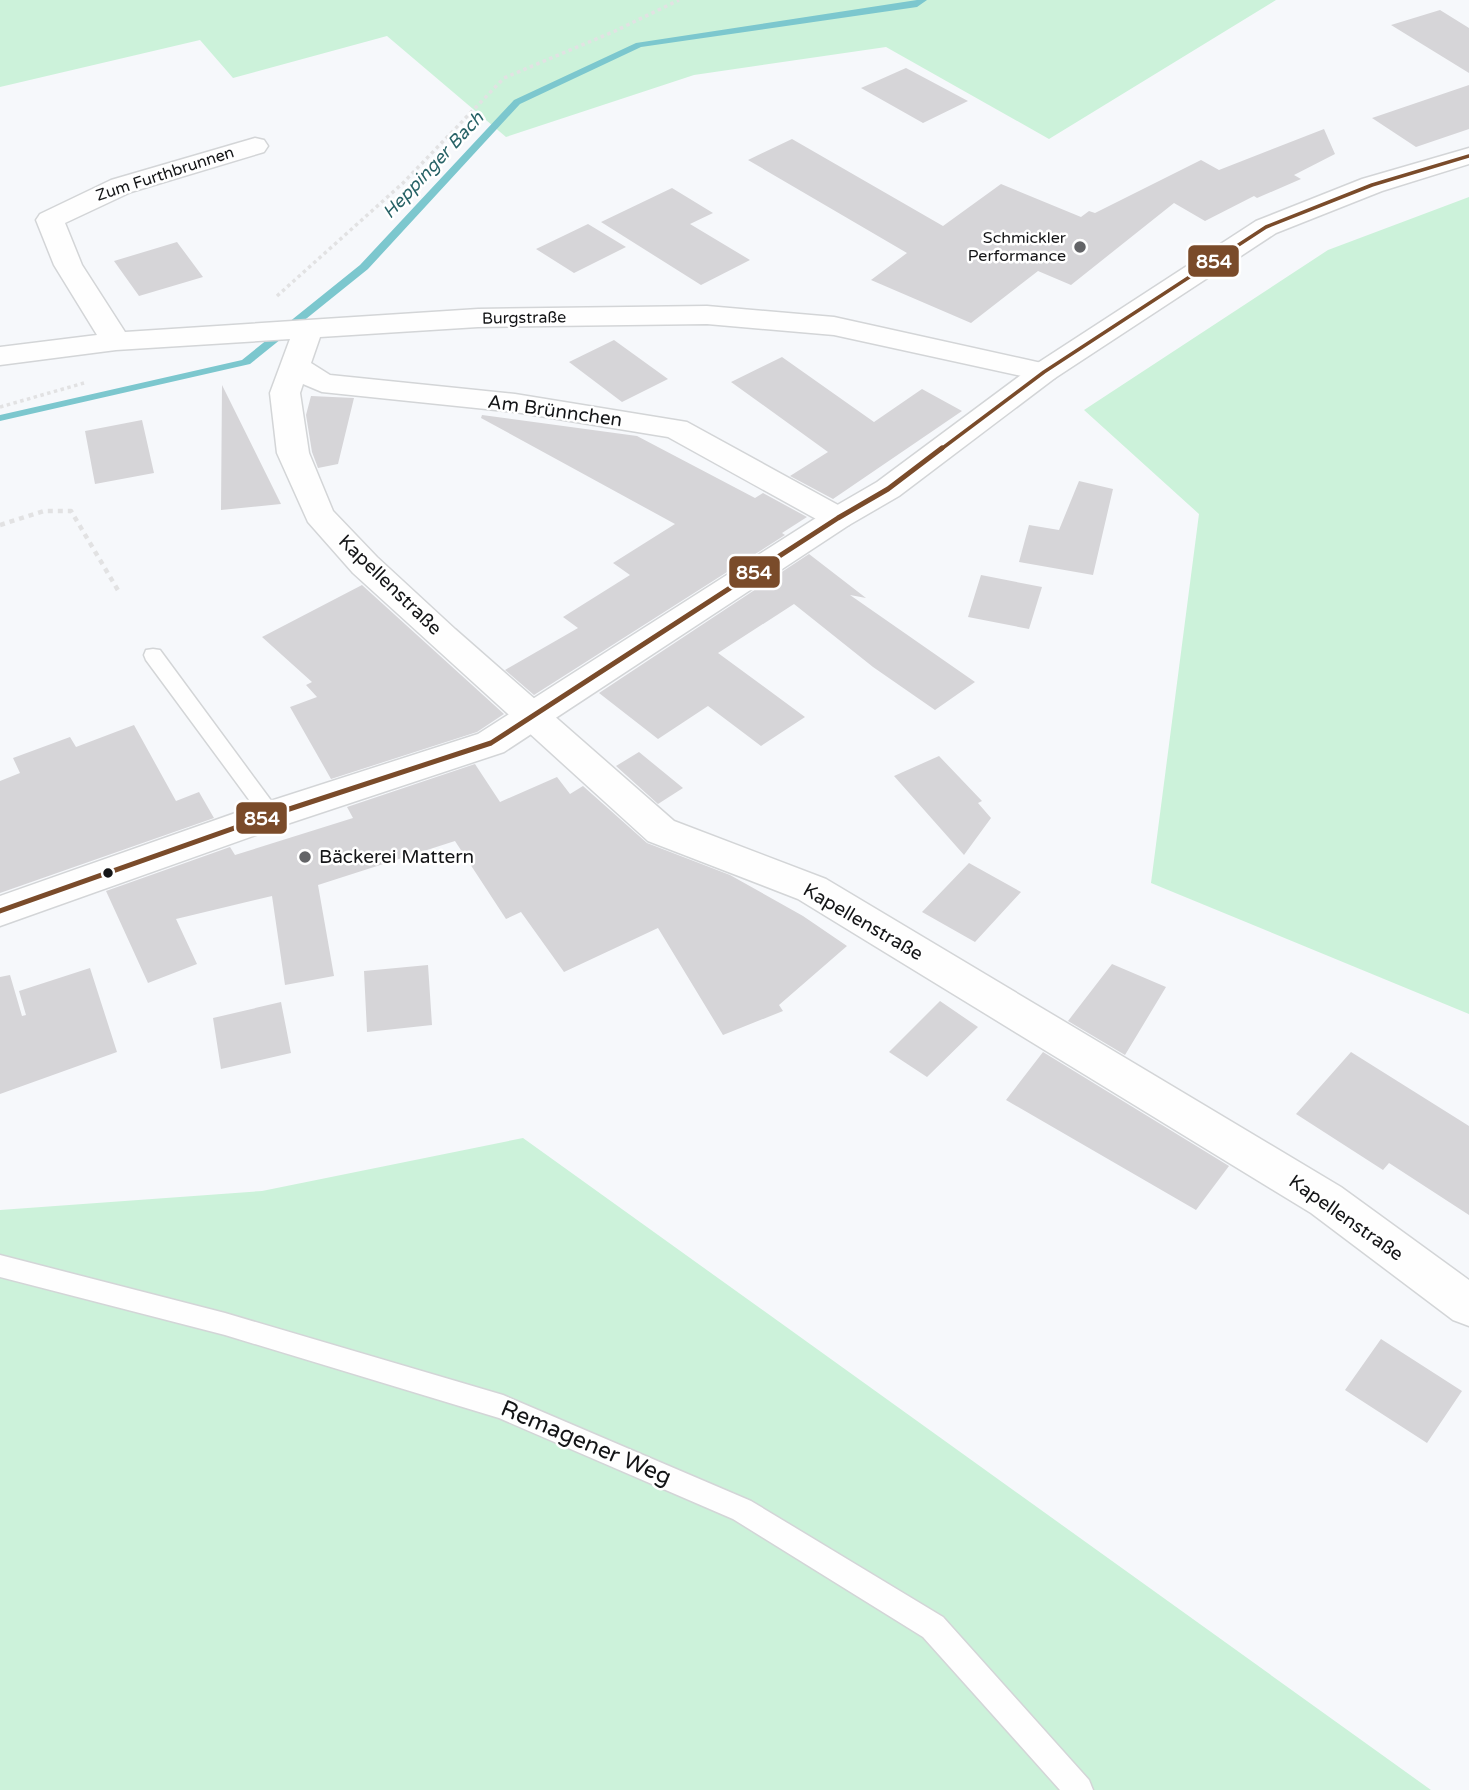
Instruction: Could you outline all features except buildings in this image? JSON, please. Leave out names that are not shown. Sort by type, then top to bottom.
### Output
[{"type":"street","name":"Zum Furthbrunnen","points":[[116,341],[68,265],[50,220],[121,186],[255,146]]},
{"type":"street","points":[[0,911],[271,815],[491,743],[838,518],[888,489],[1044,372],[1266,226],[1372,185],[1469,156]]},
{"type":"street","name":"Burgstraße","points":[[0,356],[116,341],[478,318],[707,315],[835,326],[1044,372]]},
{"type":"street","points":[[293,330],[294,366]]},
{"type":"street","name":"Am Brünnchen","points":[[294,366],[322,383],[515,403],[676,429],[838,518]]},
{"type":"street","name":"Kapellenstraße","points":[[294,366],[285,393],[293,453],[319,515],[365,565],[661,831],[812,889],[1326,1200],[1469,1306]]},
{"type":"lane","points":[[153,655],[271,815]]},
{"type":"lane","name":"Remagener Weg","points":[[0,1266],[225,1324],[503,1407],[742,1510],[933,1627],[1079,1790]]},
{"type":"path","points":[[233,334],[403,183],[504,78],[615,31],[679,0]]},
{"type":"path","points":[[0,525],[44,511],[71,511],[119,592]]},
{"type":"green space","points":[[0,0],[1276,0],[1049,139],[886,47],[694,75],[506,137],[387,36],[233,78],[200,40],[0,87]]},
{"type":"green space","points":[[1469,197],[1469,1014],[1151,883],[1199,514],[1084,410],[1328,250]]},
{"type":"green space","points":[[523,1138],[1431,1790],[0,1790],[0,1210],[262,1191]]},
{"type":"waterway","name":"Heppinger Bach","points":[[0,418],[246,362],[364,267],[517,102],[639,45],[917,4],[923,0]]},
{"type":"transit line","name":"854","points":[[0,911],[271,815],[491,743],[838,518],[888,489],[1044,372],[1266,227],[1372,185],[1469,156]]},
{"type":"place","name":"Schmickler Performance","points":[[1080,247]]},
{"type":"place","name":"Bäckerei Mattern","points":[[305,857]]}]
